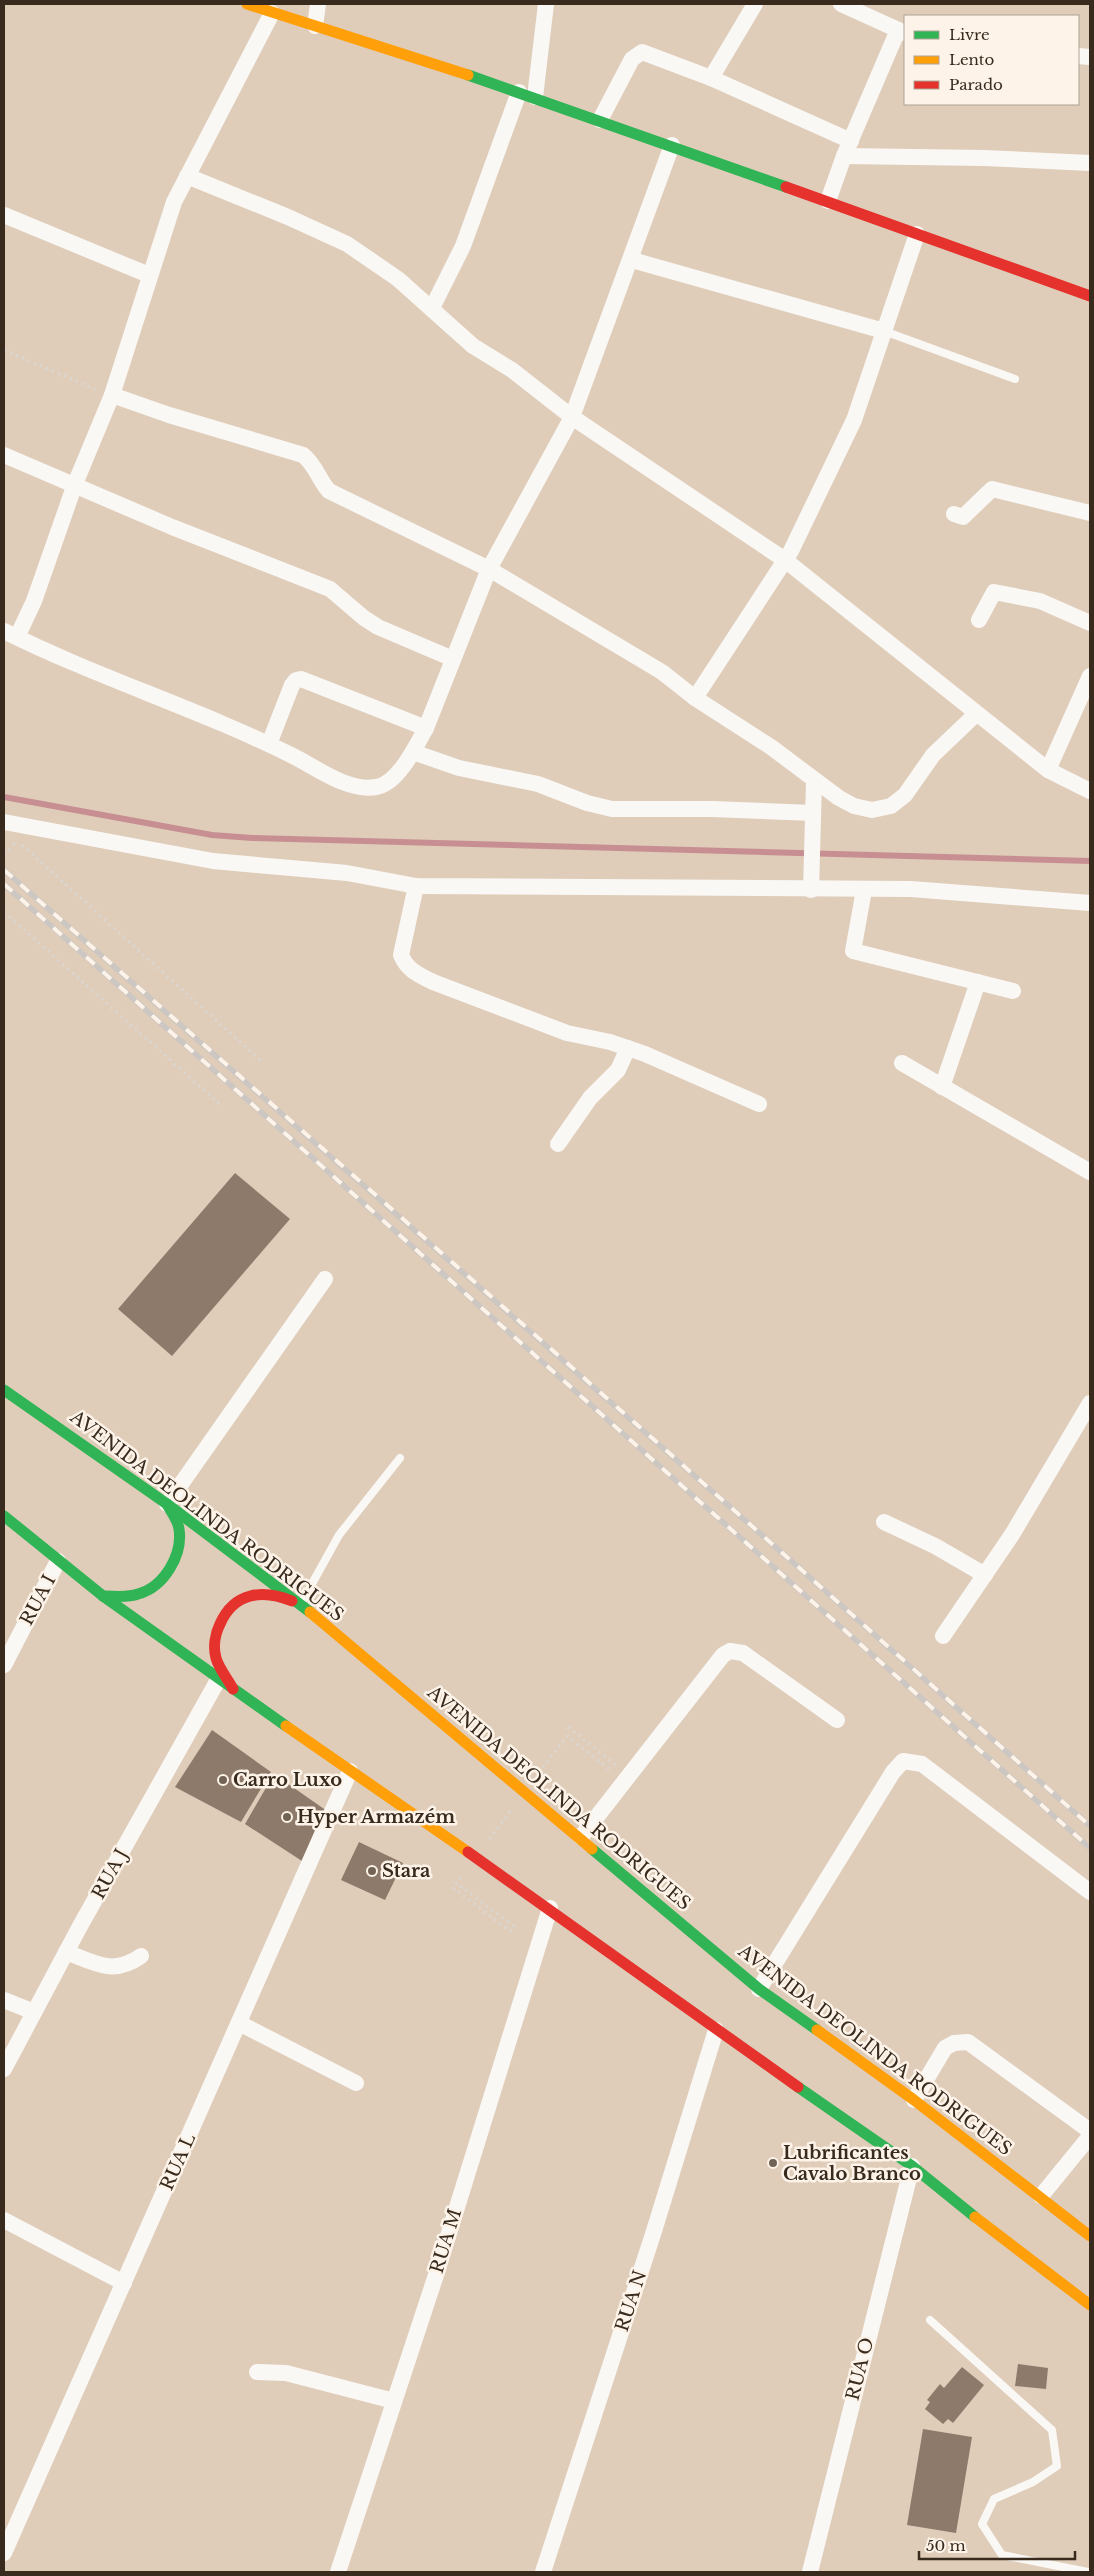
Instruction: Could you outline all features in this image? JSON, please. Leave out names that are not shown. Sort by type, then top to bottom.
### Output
[{"type":"main road","points":[[247,4],[527,94],[1090,296]]},
{"type":"main road","name":"AVENIDA DEOLINDA RODRIGUES","points":[[4,1390],[167,1504],[301,1604],[759,1989],[914,2100],[1090,2236]]},
{"type":"main road","points":[[103,1596],[141,1593],[158,1583],[173,1564],[179,1546],[179,1528],[167,1504]]},
{"type":"main road","points":[[4,1516],[103,1596],[218,1680],[550,1908],[716,2030],[912,2166],[1010,2245],[1090,2305]]},
{"type":"main road","points":[[234,1691],[216,1658],[216,1631],[225,1613],[240,1599],[253,1594],[278,1595],[301,1604]]},
{"type":"main road","points":[[1010,2245],[1069,2304]]},
{"type":"street","points":[[315,26],[318,4]]},
{"type":"street","points":[[432,308],[463,246],[527,94],[546,4]]},
{"type":"street","points":[[711,78],[756,4]]},
{"type":"street","points":[[828,201],[844,156],[902,32],[841,4]]},
{"type":"street","points":[[272,13],[174,202],[112,395],[75,484],[34,601],[10,634],[268,744],[349,784],[365,788],[379,787],[390,782],[413,752],[426,728],[489,569],[572,417],[632,260],[672,145]]},
{"type":"street","points":[[600,120],[632,59],[642,52],[711,78],[851,141]]},
{"type":"street","points":[[844,156],[984,158],[1090,163]]},
{"type":"street","points":[[187,176],[288,217],[347,244],[398,279],[473,346],[512,370],[572,417],[785,560],[1048,770],[1090,791]]},
{"type":"street","points":[[4,215],[149,275]]},
{"type":"street","points":[[695,698],[785,560],[854,420],[917,234]]},
{"type":"street","points":[[632,260],[884,331]]},
{"type":"street","points":[[112,395],[169,415],[303,455],[309,460],[322,484],[329,491],[489,569],[662,672],[695,698],[771,747],[814,782],[854,806],[872,810],[891,806],[905,794],[933,755],[976,714]]},
{"type":"street","points":[[4,455],[180,530],[330,589],[364,618],[378,627],[453,659]]},
{"type":"street","points":[[954,514],[963,517],[992,489],[1090,513]]},
{"type":"street","points":[[979,620],[994,592],[1040,602],[1090,623]]},
{"type":"street","points":[[1048,770],[1090,676]]},
{"type":"street","points":[[268,744],[292,685],[296,680],[301,679],[426,728]]},
{"type":"street","points":[[413,752],[458,768],[538,784],[587,803],[612,809],[712,808],[812,821]]},
{"type":"street","points":[[811,890],[814,782]]},
{"type":"street","points":[[4,822],[213,861],[347,873],[416,886],[811,890],[911,889],[1090,903]]},
{"type":"street","points":[[416,886],[401,955],[404,964],[414,973],[433,982],[567,1032],[628,1048],[759,1104]]},
{"type":"street","points":[[864,890],[853,952],[1013,992]]},
{"type":"street","points":[[942,1087],[978,982]]},
{"type":"street","points":[[558,1144],[590,1098],[618,1070],[628,1048]]},
{"type":"street","points":[[902,1063],[1090,1172]]},
{"type":"street","points":[[167,1504],[325,1279]]},
{"type":"street","points":[[943,1636],[985,1575],[1090,1403]]},
{"type":"street","points":[[884,1522],[935,1546],[985,1575]]},
{"type":"street","name":"RUA I","points":[[4,1665],[58,1561]]},
{"type":"street","points":[[580,1838],[723,1655],[730,1651],[743,1653],[837,1720]]},
{"type":"street","name":"RUA J","points":[[4,2069],[66,1952],[218,1680]]},
{"type":"street","points":[[759,1989],[893,1772],[903,1761],[922,1764],[1090,1892]]},
{"type":"street","name":"RUA L","points":[[4,2553],[350,1771]]},
{"type":"street","name":"RUA M","points":[[338,2572],[438,2268],[550,1908]]},
{"type":"street","points":[[66,1952],[108,1968],[129,1964],[140,1956]]},
{"type":"street","points":[[4,2000],[34,2012]]},
{"type":"street","points":[[239,2023],[356,2083]]},
{"type":"street","name":"RUA N","points":[[543,2572],[654,2231],[716,2030]]},
{"type":"street","points":[[914,2100],[946,2048],[954,2042],[968,2042],[1090,2131]]},
{"type":"street","points":[[1040,2196],[1090,2136]]},
{"type":"street","name":"RUA O","points":[[810,2572],[912,2166]]},
{"type":"street","points":[[4,2220],[124,2283]]},
{"type":"street","points":[[257,2372],[286,2372],[394,2400]]},
{"type":"lane","points":[[884,331],[1015,379]]},
{"type":"lane","points":[[301,1604],[339,1534],[400,1458]]},
{"type":"lane","points":[[930,2320],[1052,2430],[1057,2466],[1033,2482],[994,2499],[982,2524],[1002,2555],[1088,2572]]},
{"type":"path","points":[[4,350],[49,371],[112,395]]},
{"type":"path","points":[[4,855],[17,841],[261,1061]]},
{"type":"path","points":[[4,912],[222,1107]]},
{"type":"path","points":[[568,1727],[619,1767]]},
{"type":"path","points":[[567,1736],[614,1773]]},
{"type":"path","points":[[453,1888],[510,1931],[514,1926],[460,1886]]},
{"type":"building","points":[[235,1173],[290,1219],[172,1356],[118,1309]]},
{"type":"building","name":"Carro Luxo","points":[[212,1730],[271,1772],[241,1822],[175,1787]]},
{"type":"building","name":"Hyper Armazém","points":[[274,1774],[327,1811],[305,1863],[245,1824]]},
{"type":"building","name":"Stara","points":[[359,1842],[403,1863],[385,1900],[341,1880]]},
{"type":"building","points":[[1018,2364],[1048,2368],[1046,2389],[1015,2386]]},
{"type":"building","points":[[962,2367],[984,2385],[953,2423],[948,2419],[943,2424],[925,2409],[930,2402],[927,2400],[940,2384],[944,2388]]},
{"type":"building","points":[[923,2429],[972,2437],[956,2533],[907,2525]]},
{"type":"waterway","points":[[4,797],[212,835],[252,838],[1090,861]]},
{"type":"railway","points":[[4,870],[548,1346],[1090,1826]]},
{"type":"railway","points":[[4,884],[1090,1848]]},
{"type":"traffic: fast","points":[[468,75],[786,187]]},
{"type":"traffic: fast","points":[[4,1390],[167,1504],[310,1612]]},
{"type":"traffic: fast","points":[[103,1596],[130,1596],[138,1594],[156,1585],[170,1569],[178,1549],[179,1529],[167,1504]]},
{"type":"traffic: fast","points":[[4,1516],[103,1596],[286,1726]]},
{"type":"traffic: fast","points":[[592,1849],[759,1989],[817,2030]]},
{"type":"traffic: fast","points":[[798,2087],[912,2166],[975,2217]]},
{"type":"traffic: slow","points":[[247,4],[468,75]]},
{"type":"traffic: slow","points":[[310,1612],[592,1849]]},
{"type":"traffic: slow","points":[[286,1726],[468,1852]]},
{"type":"traffic: slow","points":[[817,2030],[914,2100],[1090,2236]]},
{"type":"traffic: slow","points":[[975,2217],[1090,2305]]},
{"type":"traffic: jam","points":[[786,187],[1090,296]]},
{"type":"traffic: jam","points":[[233,1689],[219,1666],[215,1649],[217,1632],[226,1613],[241,1599],[250,1596],[270,1595],[292,1601]]},
{"type":"traffic: jam","points":[[468,1852],[798,2087]]},
{"type":"place","name":"Carro Luxo","points":[[223,1780]]},
{"type":"place","name":"Hyper Armazém","points":[[287,1817]]},
{"type":"place","name":"Stara","points":[[372,1871]]},
{"type":"place","name":"Lubrificantes Cavalo Branco","points":[[773,2163]]}]
